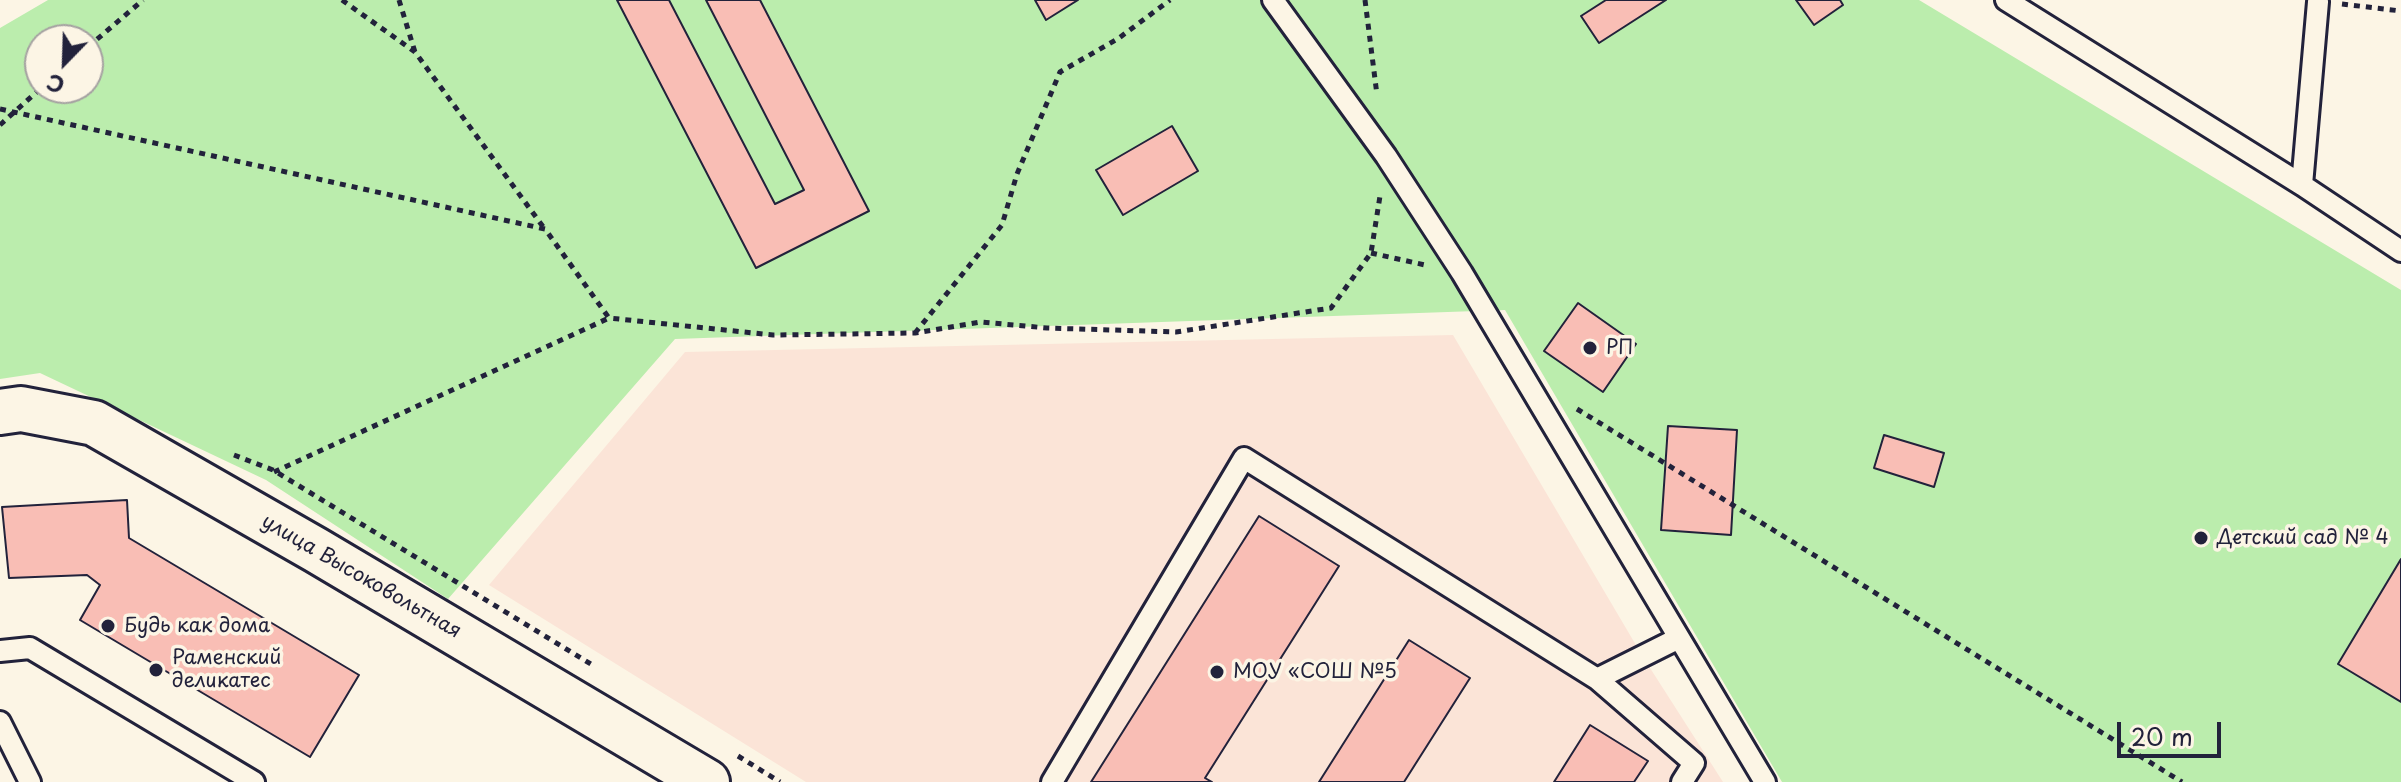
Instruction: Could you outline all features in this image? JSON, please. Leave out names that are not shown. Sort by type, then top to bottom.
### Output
[{"type":"street","name":"улица Высоковольтная","points":[[0,412],[21,409],[94,423],[316,550],[707,782]]},
{"type":"lane","points":[[1273,0],[1386,156],[1462,273],[1765,782]]},
{"type":"lane","points":[[2006,0],[2302,185],[2401,251]]},
{"type":"lane","points":[[2302,185],[2316,1]]},
{"type":"lane","points":[[1052,782],[1244,458],[1597,679],[1694,763],[1682,782]]},
{"type":"lane","points":[[1597,679],[1679,638]]},
{"type":"lane","points":[[0,651],[30,648],[254,782]]},
{"type":"lane","points":[[0,722],[30,782]]},
{"type":"path","points":[[104,33],[143,0]]},
{"type":"path","points":[[342,0],[415,52],[609,318]]},
{"type":"path","points":[[399,0],[415,52]]},
{"type":"path","points":[[915,333],[1002,225],[1017,174],[1060,72],[1119,38],[1170,0]]},
{"type":"path","points":[[280,483],[273,470],[609,318],[773,335],[915,333],[981,322],[1047,328],[1176,332],[1331,308],[1371,253],[1386,156],[1365,0]]},
{"type":"path","points":[[2316,1],[2401,11]]},
{"type":"path","points":[[0,125],[24,103]]},
{"type":"path","points":[[0,109],[545,229]]},
{"type":"path","points":[[1371,253],[1462,273]]},
{"type":"path","points":[[1523,376],[2182,782]]},
{"type":"shaded area","points":[[1453,335],[1643,657],[1723,782],[806,782],[489,585],[685,352]]},
{"type":"green space","points":[[48,0],[1919,0],[2401,290],[2401,782],[1782,782],[1505,310],[675,339],[448,599],[266,480],[40,373],[0,379],[0,28]]},
{"type":"building","points":[[617,0],[669,0],[775,204],[804,190],[706,0],[760,0],[869,211],[756,268]]},
{"type":"building","points":[[1035,0],[1078,0],[1046,20]]},
{"type":"building","points":[[1606,0],[1666,0],[1599,43],[1581,16]]},
{"type":"building","points":[[1796,0],[1840,0],[1843,5],[1814,25]]},
{"type":"building","points":[[1172,126],[1198,171],[1123,215],[1096,170]]},
{"type":"building","name":"РП","points":[[1578,303],[1636,344],[1603,392],[1544,351]]},
{"type":"building","points":[[1668,426],[1737,430],[1731,535],[1661,530]]},
{"type":"building","points":[[1884,435],[1944,453],[1934,487],[1874,468]]},
{"type":"building","points":[[127,500],[129,538],[359,675],[310,757],[80,620],[100,585],[87,575],[9,578],[2,507]]},
{"type":"building","name":"МОУ «СОШ №5","points":[[1259,516],[1339,566],[1205,778],[1212,782],[1091,782]]},
{"type":"building","points":[[2401,559],[2401,702],[2338,664]]},
{"type":"building","name":"МОУ «СОШ №5","points":[[1409,640],[1470,678],[1404,782],[1319,782]]},
{"type":"building","points":[[1590,725],[1648,761],[1634,782],[1554,782]]},
{"type":"place","name":"РП","points":[[1590,348]]},
{"type":"place","name":"Детский сад № 4","points":[[2201,538]]},
{"type":"place","name":"Будь как дома","points":[[108,626]]},
{"type":"place","name":"Раменский деликатес","points":[[156,670]]},
{"type":"place","name":"МОУ «СОШ №5","points":[[1217,672]]}]
